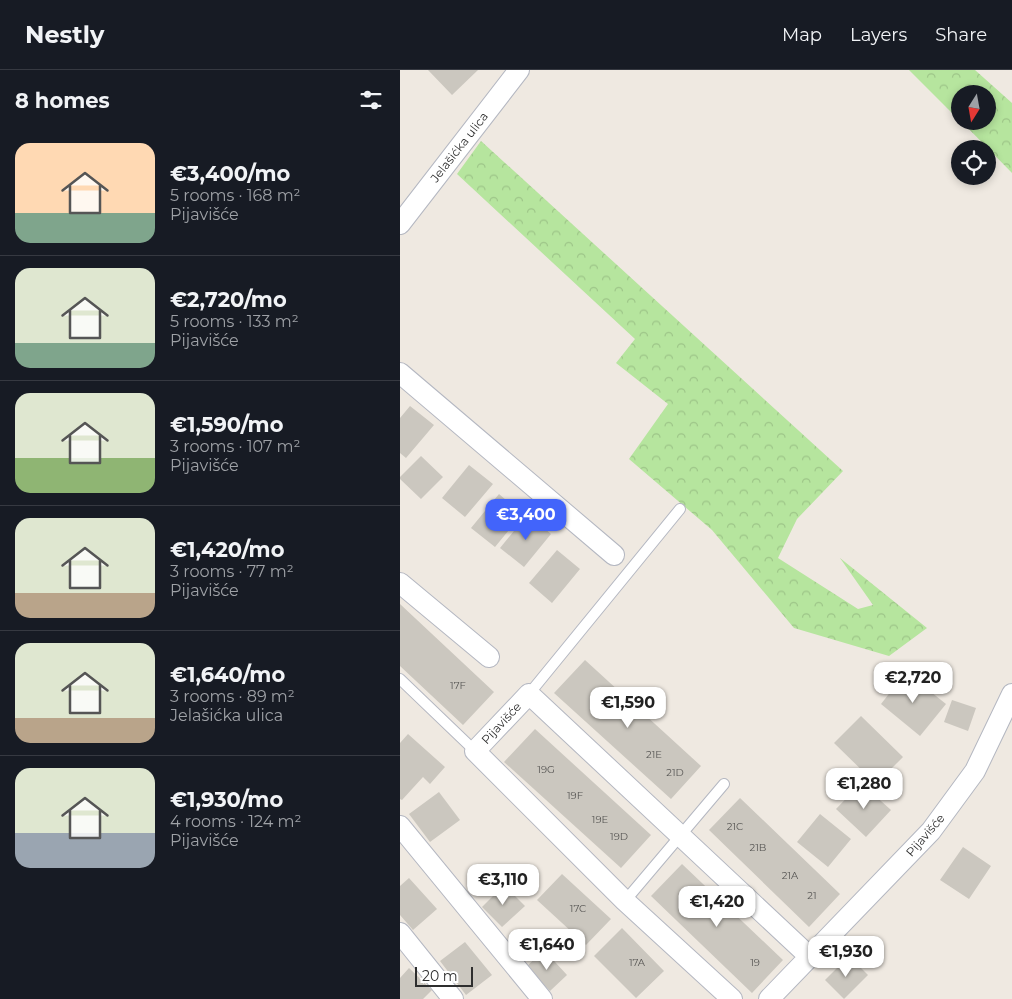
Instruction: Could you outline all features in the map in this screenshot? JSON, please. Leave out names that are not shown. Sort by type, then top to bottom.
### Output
[{"type":"street","name":"Jelašićka ulica","points":[[400,224],[519,70]]},
{"type":"street","points":[[400,373],[614,555]]},
{"type":"street","points":[[400,583],[489,657]]},
{"type":"street","name":"Pijavišće","points":[[732,999],[625,900],[475,752],[529,694],[810,957]]},
{"type":"street","name":"Pijavišće","points":[[769,999],[931,831],[975,771],[1012,694]]},
{"type":"street","points":[[400,826],[542,999]]},
{"type":"street","points":[[400,933],[453,999]]},
{"type":"lane","points":[[529,694],[680,509]]},
{"type":"lane","points":[[400,679],[475,752]]},
{"type":"lane","points":[[625,900],[724,784]]},
{"type":"green space","points":[[909,70],[975,70],[992,85],[951,85],[951,112]]},
{"type":"green space","points":[[996,89],[1012,103],[1012,173],[996,157],[996,140],[980,140],[970,130],[996,130]]},
{"type":"green space","points":[[481,141],[843,471],[797,519],[778,558],[858,609],[873,605],[840,558],[927,628],[889,656],[794,628],[712,530],[629,459],[668,404],[616,363],[635,339],[457,174]]},
{"type":"building","points":[[428,70],[478,70],[452,95]]},
{"type":"building","points":[[410,406],[434,425],[406,458],[400,453],[400,418]]},
{"type":"building","points":[[421,456],[443,477],[421,499],[400,477]]},
{"type":"building","points":[[469,465],[493,484],[465,517],[442,498]]},
{"type":"building","points":[[499,494],[522,514],[495,547],[471,528]]},
{"type":"building","points":[[528,514],[551,534],[524,567],[500,548]]},
{"type":"building","points":[[557,550],[580,569],[552,603],[529,583]]},
{"type":"building","points":[[400,604],[494,692],[463,725],[400,666]]},
{"type":"building","points":[[585,660],[701,766],[671,799],[554,693]]},
{"type":"building","points":[[906,672],[946,704],[920,736],[881,704]]},
{"type":"building","points":[[952,700],[976,708],[968,731],[944,722]]},
{"type":"building","points":[[861,716],[903,757],[876,784],[834,743]]},
{"type":"building","points":[[535,729],[651,835],[621,868],[504,762]]},
{"type":"building","points":[[408,734],[445,767],[430,784],[423,777],[402,800],[400,799],[400,743]]},
{"type":"building","points":[[861,783],[891,810],[866,837],[836,809]]},
{"type":"building","points":[[439,792],[460,820],[430,842],[409,814]]},
{"type":"building","points":[[740,798],[840,894],[809,927],[709,830]]},
{"type":"building","points":[[820,814],[851,839],[828,867],[797,842]]},
{"type":"building","points":[[963,847],[991,866],[969,899],[940,880]]},
{"type":"building","points":[[682,864],[783,960],[752,993],[651,896]]},
{"type":"building","points":[[562,874],[611,919],[586,945],[537,900]]},
{"type":"building","points":[[409,878],[437,909],[413,930],[400,915],[400,886]]},
{"type":"building","points":[[504,885],[525,906],[502,927],[482,907]]},
{"type":"building","points":[[622,928],[664,971],[636,998],[594,956]]},
{"type":"building","points":[[465,942],[492,975],[466,995],[440,961]]},
{"type":"building","points":[[544,950],[567,975],[550,991],[526,967]]},
{"type":"building","points":[[849,956],[868,975],[844,999],[825,980]]},
{"type":"building","points":[[409,968],[432,990],[423,999],[400,999],[400,978]]}]
